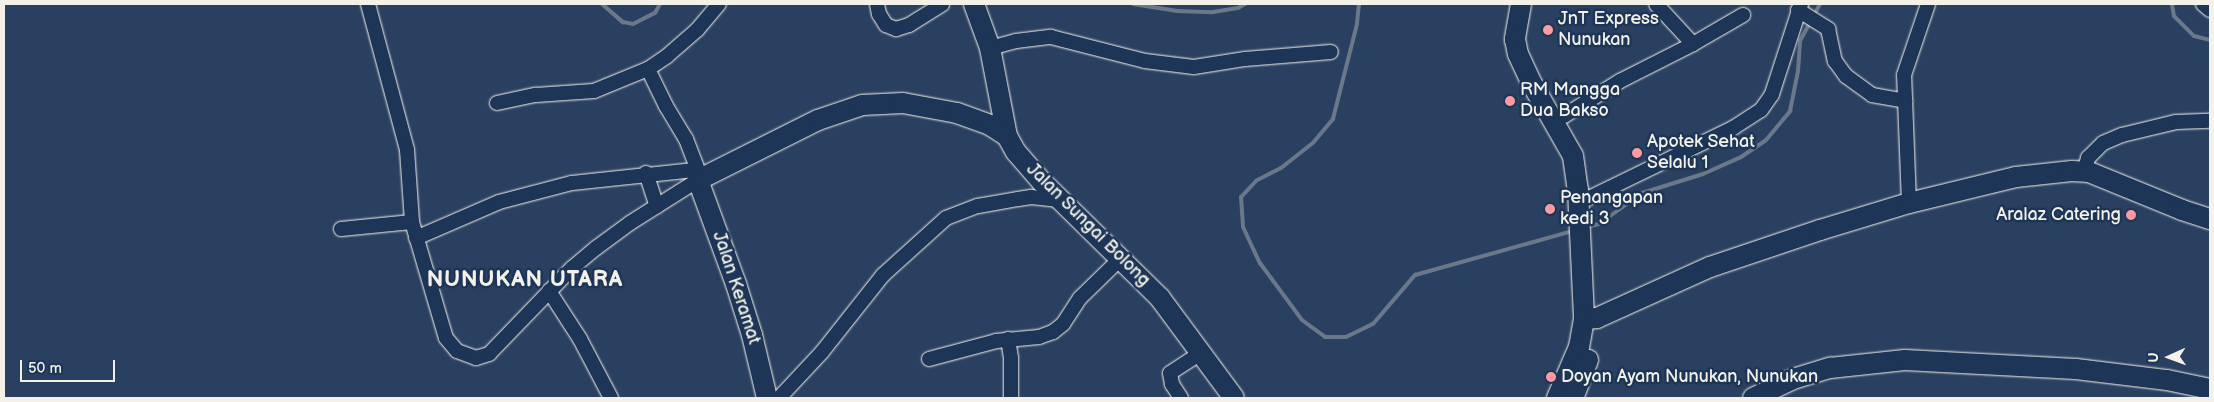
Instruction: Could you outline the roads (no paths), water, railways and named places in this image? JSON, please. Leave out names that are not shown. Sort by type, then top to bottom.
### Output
[{"type":"street","points":[[368,4],[407,150],[412,222],[446,338],[450,345],[476,358],[489,354],[550,291],[596,248],[630,222],[657,206],[701,175],[818,120],[862,105],[903,103],[957,113],[990,125],[1006,136]]},
{"type":"street","points":[[497,103],[536,95],[594,90],[648,69],[667,56],[697,30],[719,4]]},
{"type":"street","points":[[877,4],[879,14],[886,25],[896,29],[909,25],[942,4]]},
{"type":"street","name":"Jalan Sungai Bolong","points":[[974,4],[990,48],[1006,136],[1026,164],[1060,200],[1160,298],[1202,352],[1234,398]]},
{"type":"street","points":[[1520,4],[1515,39],[1518,54],[1532,84],[1573,156],[1586,205]]},
{"type":"street","points":[[1531,4],[1526,28],[1526,42],[1582,152],[1592,349],[1573,398]]},
{"type":"street","points":[[1656,4],[1692,44]]},
{"type":"street","points":[[1909,203],[1905,68],[1928,4]]},
{"type":"street","points":[[2202,4],[2210,10]]},
{"type":"street","points":[[1586,205],[1733,128],[1761,110],[1772,94],[1800,8],[1827,27],[1831,36],[1835,61],[1846,76],[1872,95],[1905,101]]},
{"type":"street","points":[[1564,116],[1620,81],[1744,15]]},
{"type":"street","points":[[990,48],[1016,40],[1051,37],[1145,61],[1194,67],[1245,59],[1331,52]]},
{"type":"street","points":[[648,69],[666,106],[686,139],[701,175]]},
{"type":"street","points":[[2084,172],[2088,158],[2103,143],[2122,135],[2176,122],[2210,121]]},
{"type":"street","points":[[1557,398],[1580,347],[1590,319],[1710,267],[1909,203],[2016,177],[2072,171],[2103,177],[2182,210],[2210,219]]},
{"type":"street","points":[[416,238],[479,209],[520,196],[580,182],[646,173],[701,175]]},
{"type":"street","points":[[646,173],[657,206]]},
{"type":"street","name":"Jalan Keramat","points":[[701,175],[752,335],[767,398]]},
{"type":"street","points":[[779,398],[822,352],[883,275],[946,218],[978,206],[1018,199],[1045,198],[1060,200]]},
{"type":"street","points":[[341,229],[412,222]]},
{"type":"street","points":[[928,359],[1008,339],[1040,337],[1053,332],[1062,324],[1080,298],[1121,258]]},
{"type":"street","points":[[550,291],[580,338],[611,398]]},
{"type":"street","points":[[1008,339],[1011,358],[1011,398]]},
{"type":"street","points":[[1181,398],[1172,384],[1170,373],[1202,352]]},
{"type":"street","points":[[1753,398],[1793,379],[1830,368],[1905,360],[2076,369],[2166,380],[2210,390]]},
{"type":"waterway","points":[[602,4],[623,22],[633,24],[655,13],[660,4]]},
{"type":"waterway","points":[[1133,4],[1177,11],[1213,12],[1238,8],[1245,4]]},
{"type":"waterway","points":[[1359,4],[1357,24],[1333,119],[1314,142],[1281,168],[1256,181],[1241,197],[1243,227],[1260,263],[1302,320],[1325,337],[1346,337],[1373,324],[1415,275],[1573,231]]},
{"type":"waterway","points":[[1587,227],[1599,224],[1642,193],[1703,174],[1741,157],[1766,140],[1790,111],[1798,71],[1800,41],[1820,4]]},
{"type":"waterway","points":[[2172,4],[2174,16],[2194,36],[2210,40]]},
{"type":"place","name":"JnT Express Nunukan","points":[[1548,30]]},
{"type":"place","name":"RM Mangga Dua Bakso","points":[[1510,101]]},
{"type":"place","name":"Apotek Sehat Selalu 1","points":[[1637,153]]},
{"type":"place","name":"Penangapan kedi 3","points":[[1550,209]]},
{"type":"place","name":"Aralaz Catering","points":[[2131,215]]},
{"type":"place","name":"Doyan Ayam Nunukan, Nunukan","points":[[1551,377]]},
{"type":"district","name":"NUNUKAN UTARA","points":[[525,280]]}]
